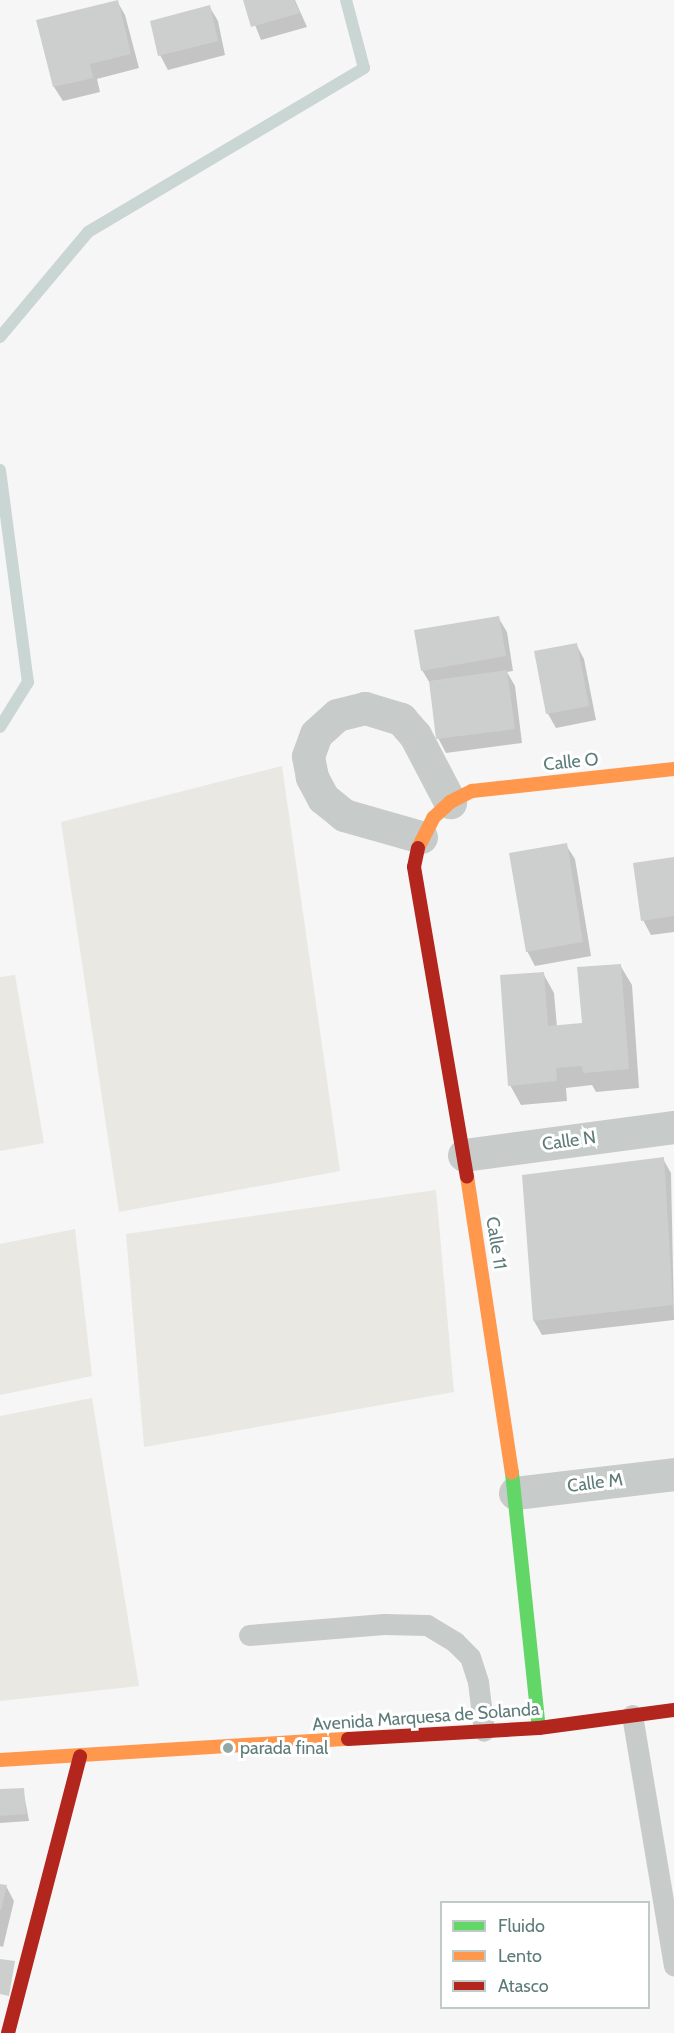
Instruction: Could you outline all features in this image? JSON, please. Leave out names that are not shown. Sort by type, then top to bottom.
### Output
[{"type":"street","points":[[421,837],[344,815],[323,798],[312,777],[308,756],[316,734],[336,715],[365,708],[401,719],[461,796]]},
{"type":"street","name":"Calle O","points":[[461,796],[674,769]]},
{"type":"street","name":"Calle 11","points":[[461,796],[421,837],[414,867],[464,1155],[515,1493],[539,1728]]},
{"type":"street","name":"Calle N","points":[[464,1155],[674,1127]]},
{"type":"street","name":"Calle M","points":[[515,1493],[674,1474]]},
{"type":"street","name":"Avenida Marquesa de Solanda","points":[[0,1760],[539,1728],[674,1710]]},
{"type":"street","points":[[8,2033],[80,1756]]},
{"type":"lane","points":[[249,1635],[384,1624],[427,1625],[456,1642],[470,1657],[478,1682],[484,1731]]},
{"type":"lane","points":[[632,1715],[674,1966]]},
{"type":"shaded area","points":[[282,766],[340,1171],[119,1212],[61,822]]},
{"type":"shaded area","points":[[15,975],[44,1143],[0,1151],[0,977]]},
{"type":"shaded area","points":[[436,1190],[454,1392],[144,1447],[126,1234]]},
{"type":"shaded area","points":[[75,1229],[92,1376],[0,1395],[0,1244]]},
{"type":"shaded area","points":[[92,1398],[139,1686],[0,1701],[0,1416]]},
{"type":"building","points":[[118,0],[131,54],[90,64],[93,78],[53,87],[36,20]]},
{"type":"building","points":[[243,0],[294,0],[300,13],[251,27]]},
{"type":"building","points":[[210,5],[218,41],[158,56],[150,21]]},
{"type":"building","points":[[499,616],[506,656],[421,671],[414,630]]},
{"type":"building","points":[[577,643],[589,706],[546,714],[534,651]]},
{"type":"building","points":[[507,670],[515,729],[436,739],[429,681]]},
{"type":"building","points":[[567,843],[583,942],[526,952],[509,853]]},
{"type":"building","points":[[674,857],[674,916],[641,921],[633,863]]},
{"type":"building","points":[[621,964],[629,1069],[583,1073],[582,1066],[556,1068],[557,1081],[508,1086],[500,975],[544,972],[548,1026],[582,1023],[577,967]]},
{"type":"building","points":[[664,1157],[673,1305],[533,1321],[522,1175]]},
{"type":"building","points":[[24,1788],[26,1814],[0,1816],[0,1789]]},
{"type":"building","points":[[0,1884],[7,1885],[1,1910],[0,1910]]},
{"type":"building","points":[[0,1959],[15,1961],[9,1996],[0,1994]]},
{"type":"waterway","points":[[0,337],[88,232],[364,68],[346,0]]},
{"type":"waterway","points":[[0,470],[28,682],[0,727]]},
{"type":"traffic: fast","points":[[512,1473],[539,1728]]},
{"type":"traffic: slow","points":[[418,848],[433,818],[450,802],[472,791],[674,769]]},
{"type":"traffic: slow","points":[[467,1176],[512,1473]]},
{"type":"traffic: slow","points":[[0,1760],[348,1739]]},
{"type":"traffic: jam","points":[[418,848],[414,867],[467,1176]]},
{"type":"traffic: jam","points":[[348,1739],[539,1728],[674,1710]]},
{"type":"traffic: jam","points":[[8,2033],[80,1756]]},
{"type":"place","name":"parada final","points":[[228,1748]]}]
